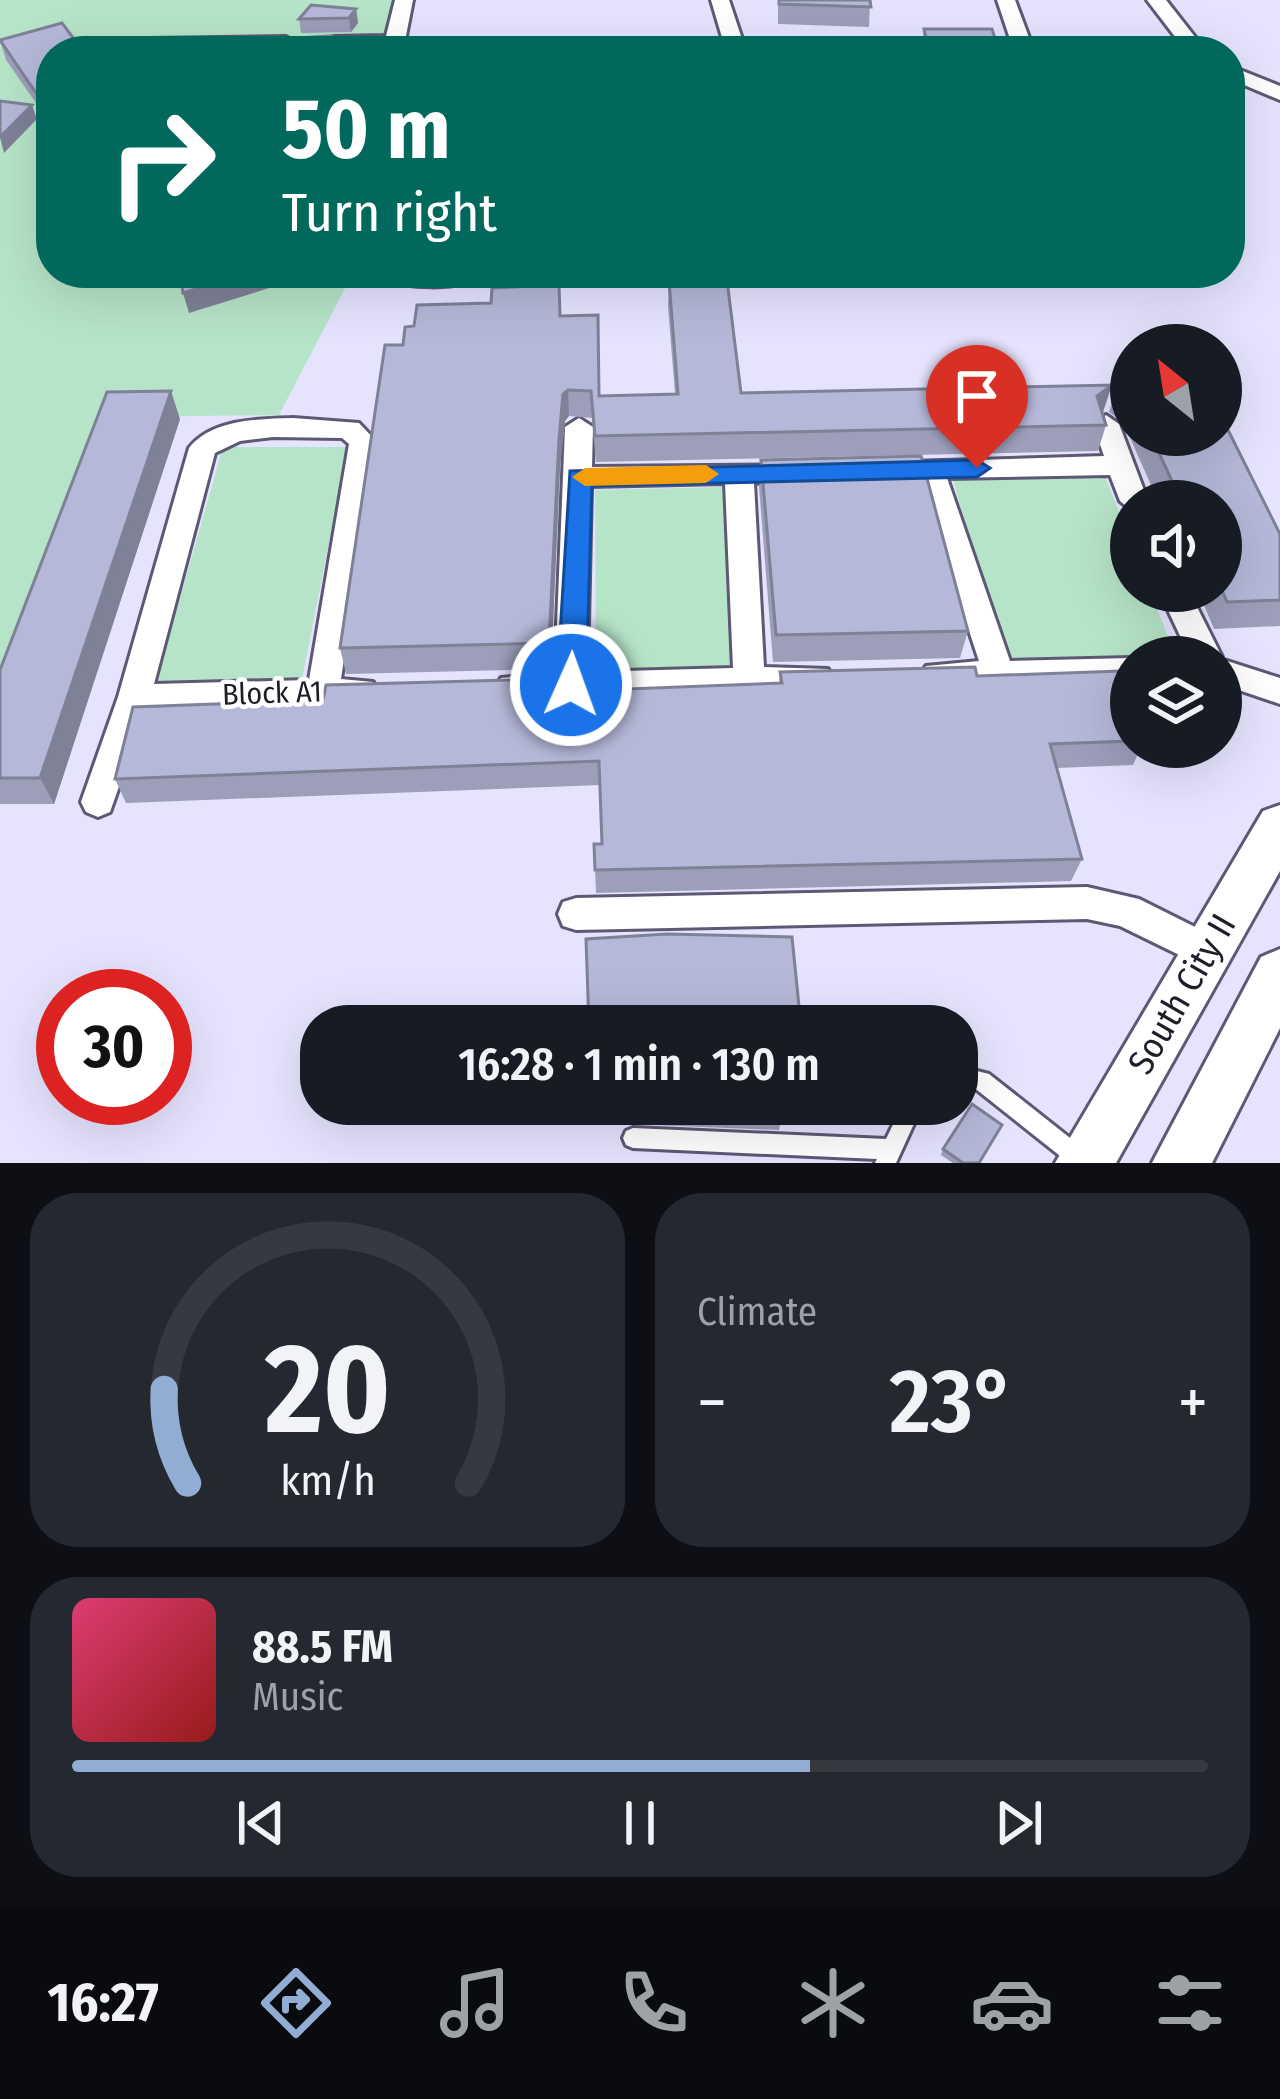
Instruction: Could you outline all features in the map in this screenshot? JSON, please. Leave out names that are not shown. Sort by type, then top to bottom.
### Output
[{"type":"main road","name":"South City II","points":[[1084,1162],[1280,828]]},
{"type":"main road","points":[[1181,1163],[1280,974]]},
{"type":"street","points":[[396,36],[404,0]]},
{"type":"street","points":[[720,0],[731,36]]},
{"type":"street","points":[[1006,0],[1019,36]]},
{"type":"street","points":[[1156,0],[1184,36]]},
{"type":"street","points":[[1245,83],[1280,94]]},
{"type":"street","points":[[1106,424],[1125,480]]},
{"type":"street","points":[[571,685],[580,427]]},
{"type":"street","points":[[98,802],[134,697],[203,448],[216,437],[239,430],[349,429],[363,442],[322,692]]},
{"type":"street","points":[[579,477],[1119,465]]},
{"type":"street","points":[[930,470],[999,674]]},
{"type":"street","points":[[739,473],[749,680]]},
{"type":"street","points":[[908,676],[1110,671]]},
{"type":"street","points":[[481,688],[840,678]]},
{"type":"street","points":[[1242,678],[1280,691]]},
{"type":"street","name":"Block A1","points":[[134,697],[390,690]]},
{"type":"street","points":[[576,914],[1087,903],[1126,911],[1206,951]]},
{"type":"lane","points":[[978,1080],[1084,1162]]},
{"type":"lane","points":[[633,1138],[889,1156],[904,1125]]},
{"type":"green space","points":[[0,0],[402,0],[398,36],[36,36],[36,288],[345,288],[279,415],[94,417],[153,447],[0,731]]},
{"type":"green space","points":[[223,447],[348,447],[300,689],[153,693]]},
{"type":"green space","points":[[1105,476],[1110,489],[1110,612],[1158,612],[1168,636],[1110,636],[1110,661],[1006,667],[953,480]]},
{"type":"green space","points":[[723,487],[740,675],[596,680],[595,490]]},
{"type":"building","points":[[779,0],[870,0],[871,7],[779,4]]},
{"type":"building","points":[[311,5],[356,9],[349,18],[299,19]]},
{"type":"building","points":[[62,23],[72,36],[36,36],[36,93],[0,40]]},
{"type":"building","points":[[924,29],[992,29],[994,36],[926,36]]},
{"type":"building","points":[[0,101],[32,105],[0,137]]},
{"type":"building","points":[[492,288],[559,288],[560,316],[598,315],[599,396],[678,394],[670,288],[728,288],[741,393],[1110,385],[1097,396],[1106,425],[595,436],[591,391],[568,390],[563,394],[559,439],[549,643],[340,648],[385,345],[403,345],[405,327],[414,326],[417,305],[491,303]]},
{"type":"building","points":[[171,391],[40,778],[0,778],[0,670],[107,392]]},
{"type":"building","points":[[921,456],[968,631],[776,635],[761,460]]},
{"type":"building","points":[[1161,456],[1241,456],[1280,534],[1280,600],[1242,601],[1242,480],[1171,480]]},
{"type":"building","points":[[975,667],[977,676],[1110,671],[1110,742],[1050,744],[1082,859],[595,870],[594,844],[602,844],[599,761],[115,779],[133,707],[323,700],[326,685],[550,679],[549,692],[782,683],[780,672]]},
{"type":"building","points":[[667,934],[792,937],[799,1005],[588,1005],[586,939]]},
{"type":"building","points":[[978,1108],[1002,1125],[979,1163],[963,1163],[943,1149],[958,1125],[978,1125]]},
{"type":"slow traffic","points":[[585,477],[706,474]]},
{"type":"route","points":[[571,685],[579,477],[977,468]]}]
